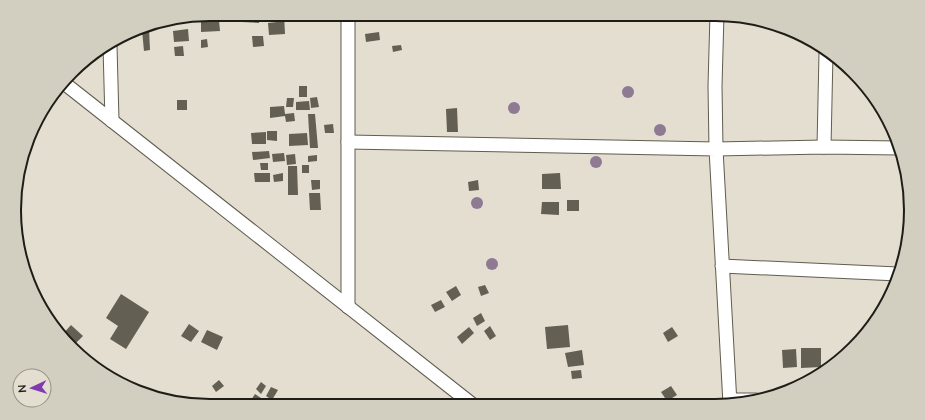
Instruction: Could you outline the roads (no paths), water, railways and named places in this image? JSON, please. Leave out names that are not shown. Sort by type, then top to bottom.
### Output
[{"type":"street","points":[[348,21],[348,307]]},
{"type":"street","points":[[717,21],[715,86],[716,149],[730,399]]},
{"type":"street","points":[[110,49],[112,121]]},
{"type":"street","points":[[824,147],[826,57]]},
{"type":"street","points":[[67,86],[465,399]]},
{"type":"street","points":[[348,142],[716,149],[824,147],[894,148]]},
{"type":"street","points":[[722,266],[893,274]]}]
